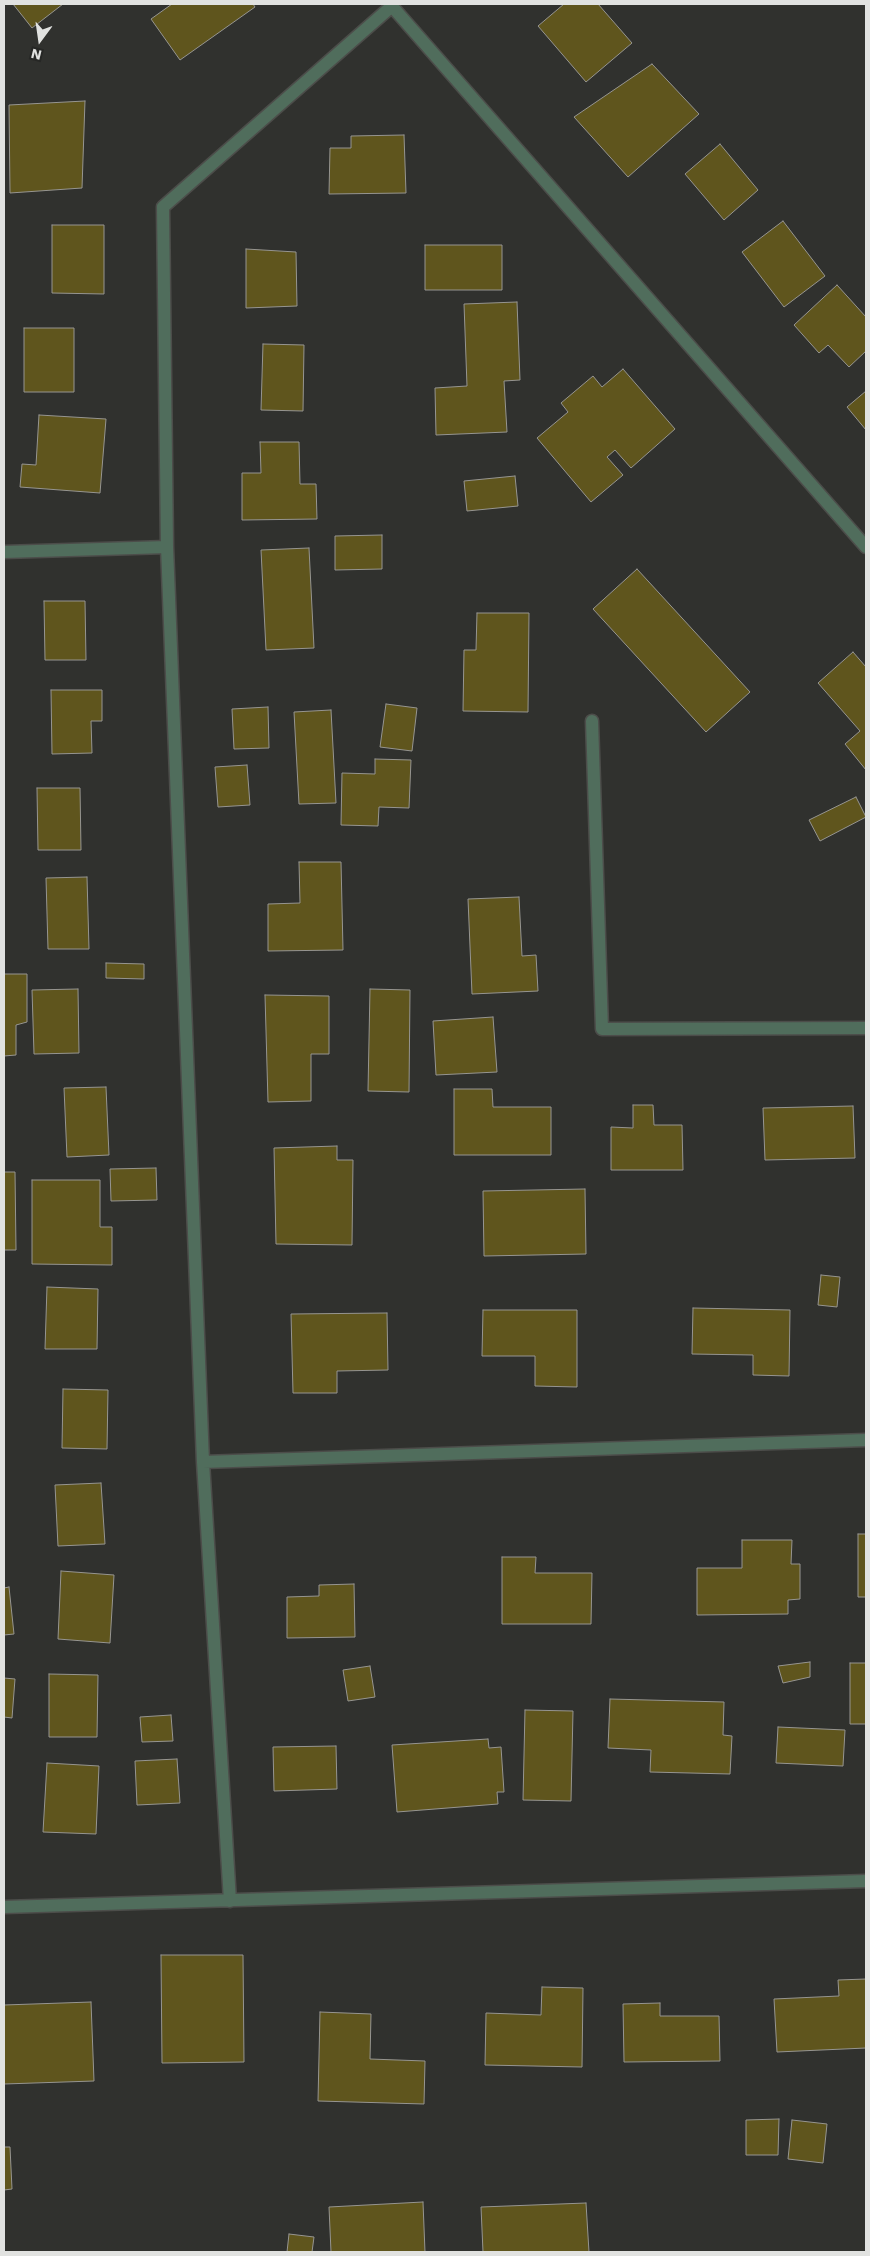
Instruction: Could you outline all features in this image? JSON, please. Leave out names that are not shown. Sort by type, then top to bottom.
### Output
[{"type":"street","points":[[230,1900],[203,1462],[167,547],[163,207],[391,5],[866,547]]},
{"type":"street","points":[[4,552],[167,547]]},
{"type":"street","points":[[592,721],[602,1029],[866,1028]]},
{"type":"street","points":[[203,1462],[866,1440]]},
{"type":"street","points":[[4,1908],[866,1881]]},
{"type":"building","points":[[13,4],[63,4],[32,28]]},
{"type":"building","points":[[172,4],[253,4],[255,7],[180,60],[151,19]]},
{"type":"building","points":[[564,4],[598,4],[632,43],[586,82],[538,26]]},
{"type":"building","points":[[652,64],[699,114],[628,177],[574,117]]},
{"type":"building","points":[[85,101],[82,188],[10,193],[9,105]]},
{"type":"building","points":[[404,135],[406,193],[329,194],[330,148],[351,148],[351,136]]},
{"type":"building","points":[[720,144],[758,190],[724,220],[685,174]]},
{"type":"building","points":[[783,221],[825,276],[784,307],[742,252]]},
{"type":"building","points":[[52,225],[104,225],[104,294],[52,293]]},
{"type":"building","points":[[425,245],[502,245],[502,290],[425,290]]},
{"type":"building","points":[[246,249],[296,252],[297,306],[246,308]]},
{"type":"building","points":[[837,285],[866,317],[866,351],[849,367],[828,345],[819,353],[794,325]]},
{"type":"building","points":[[517,302],[520,380],[504,381],[507,432],[436,435],[435,388],[467,386],[464,304]]},
{"type":"building","points":[[24,328],[74,328],[74,392],[24,392]]},
{"type":"building","points":[[263,344],[304,345],[303,411],[261,410]]},
{"type":"building","points":[[623,369],[675,429],[631,468],[615,450],[607,457],[623,475],[591,502],[537,438],[568,412],[561,403],[593,376],[602,387]]},
{"type":"building","points":[[866,391],[866,430],[847,407]]},
{"type":"building","points":[[39,415],[106,419],[100,493],[20,487],[22,464],[36,465]]},
{"type":"building","points":[[260,442],[299,442],[300,484],[316,484],[317,519],[242,520],[242,473],[261,473]]},
{"type":"building","points":[[515,476],[518,506],[467,511],[464,481]]},
{"type":"building","points":[[382,535],[382,569],[335,570],[335,536]]},
{"type":"building","points":[[309,548],[314,648],[266,650],[261,550]]},
{"type":"building","points":[[637,569],[750,692],[706,732],[593,609]]},
{"type":"building","points":[[44,601],[85,601],[86,660],[45,660]]},
{"type":"building","points":[[477,613],[529,613],[528,712],[463,711],[464,650],[476,650]]},
{"type":"building","points":[[853,652],[866,667],[866,770],[845,744],[860,731],[818,683]]},
{"type":"building","points":[[51,690],[102,690],[102,721],[91,721],[92,753],[52,754]]},
{"type":"building","points":[[386,704],[417,708],[412,751],[380,747]]},
{"type":"building","points":[[268,707],[269,748],[234,749],[232,709]]},
{"type":"building","points":[[331,710],[336,803],[299,804],[294,712]]},
{"type":"building","points":[[375,759],[411,760],[409,808],[379,807],[378,826],[341,825],[342,773],[375,774]]},
{"type":"building","points":[[247,765],[250,805],[218,807],[215,767]]},
{"type":"building","points":[[37,788],[80,788],[81,850],[38,850]]},
{"type":"building","points":[[856,797],[866,817],[820,841],[809,820]]},
{"type":"building","points":[[299,862],[341,862],[343,950],[268,951],[268,904],[300,903]]},
{"type":"building","points":[[87,877],[89,949],[48,949],[46,878]]},
{"type":"building","points":[[519,897],[522,956],[536,955],[538,991],[472,994],[468,899]]},
{"type":"building","points":[[106,963],[144,964],[144,979],[106,978]]},
{"type":"building","points":[[4,974],[27,974],[27,1022],[16,1025],[16,1055],[4,1056]]},
{"type":"building","points":[[78,989],[79,1053],[34,1054],[32,990]]},
{"type":"building","points":[[370,989],[410,990],[409,1092],[368,1091]]},
{"type":"building","points":[[265,995],[329,996],[329,1054],[311,1054],[311,1101],[268,1102]]},
{"type":"building","points":[[493,1017],[497,1072],[436,1075],[433,1021]]},
{"type":"building","points":[[106,1087],[109,1155],[67,1157],[64,1088]]},
{"type":"building","points":[[454,1089],[492,1089],[493,1107],[551,1107],[551,1155],[454,1155]]},
{"type":"building","points":[[633,1105],[653,1105],[654,1125],[682,1125],[683,1170],[611,1170],[611,1127],[633,1128]]},
{"type":"building","points":[[853,1106],[855,1158],[765,1160],[763,1108]]},
{"type":"building","points":[[337,1146],[337,1160],[353,1160],[352,1245],[276,1244],[274,1148]]},
{"type":"building","points":[[156,1168],[157,1200],[111,1201],[110,1169]]},
{"type":"building","points":[[4,1172],[15,1172],[16,1250],[4,1250]]},
{"type":"building","points":[[32,1180],[100,1180],[100,1227],[112,1227],[112,1265],[32,1264]]},
{"type":"building","points":[[585,1189],[586,1254],[484,1256],[483,1191]]},
{"type":"building","points":[[821,1275],[840,1277],[837,1307],[818,1305]]},
{"type":"building","points":[[47,1287],[98,1289],[97,1349],[45,1349]]},
{"type":"building","points":[[693,1308],[790,1310],[789,1376],[753,1375],[753,1355],[692,1354]]},
{"type":"building","points":[[483,1310],[577,1310],[577,1387],[535,1386],[535,1356],[482,1356]]},
{"type":"building","points":[[387,1313],[388,1370],[337,1371],[337,1393],[293,1393],[291,1314]]},
{"type":"building","points":[[63,1389],[108,1390],[107,1449],[62,1448]]},
{"type":"building","points":[[101,1483],[105,1544],[58,1546],[55,1485]]},
{"type":"building","points":[[858,1534],[866,1534],[866,1597],[858,1597]]},
{"type":"building","points":[[742,1540],[792,1540],[791,1564],[800,1564],[800,1599],[788,1600],[788,1614],[697,1615],[697,1568],[742,1568]]},
{"type":"building","points":[[502,1557],[536,1557],[535,1573],[592,1573],[591,1624],[502,1624]]},
{"type":"building","points":[[61,1571],[114,1575],[110,1643],[58,1639]]},
{"type":"building","points":[[354,1584],[355,1637],[287,1638],[287,1597],[319,1596],[319,1585]]},
{"type":"building","points":[[9,1587],[14,1634],[4,1635],[4,1588]]},
{"type":"building","points":[[810,1662],[810,1677],[783,1683],[778,1666]]},
{"type":"building","points":[[850,1663],[866,1663],[866,1724],[850,1724]]},
{"type":"building","points":[[370,1666],[375,1697],[348,1701],[343,1670]]},
{"type":"building","points":[[49,1674],[98,1675],[97,1737],[49,1737]]},
{"type":"building","points":[[4,1678],[15,1679],[12,1718],[4,1717]]},
{"type":"building","points":[[610,1699],[724,1702],[723,1735],[732,1736],[730,1774],[650,1772],[651,1750],[608,1748]]},
{"type":"building","points":[[525,1710],[573,1711],[571,1801],[523,1800]]},
{"type":"building","points":[[171,1715],[173,1741],[142,1742],[140,1717]]},
{"type":"building","points":[[778,1727],[845,1730],[843,1766],[776,1763]]},
{"type":"building","points":[[488,1739],[489,1748],[501,1747],[504,1792],[497,1792],[498,1804],[397,1812],[392,1745]]},
{"type":"building","points":[[336,1746],[337,1789],[274,1791],[273,1747]]},
{"type":"building","points":[[177,1759],[180,1803],[137,1805],[135,1761]]},
{"type":"building","points":[[47,1763],[99,1766],[96,1834],[43,1832]]},
{"type":"building","points":[[161,1955],[243,1955],[244,2062],[162,2063]]},
{"type":"building","points":[[866,1979],[866,2048],[777,2052],[774,1999],[839,1996],[838,1980]]},
{"type":"building","points":[[542,1987],[583,1988],[582,2067],[485,2065],[486,2013],[541,2015]]},
{"type":"building","points":[[91,2002],[94,2081],[4,2084],[4,2005]]},
{"type":"building","points":[[660,2003],[660,2016],[719,2016],[720,2061],[624,2062],[623,2004]]},
{"type":"building","points":[[320,2012],[371,2014],[370,2059],[425,2061],[424,2104],[318,2101]]},
{"type":"building","points":[[779,2119],[778,2155],[746,2155],[746,2120]]},
{"type":"building","points":[[792,2120],[827,2124],[823,2163],[788,2159]]},
{"type":"building","points":[[4,2147],[10,2147],[12,2189],[4,2190]]},
{"type":"building","points":[[423,2202],[425,2252],[331,2252],[329,2207]]},
{"type":"building","points":[[586,2203],[589,2252],[483,2252],[481,2207]]},
{"type":"building","points":[[289,2234],[314,2237],[312,2252],[287,2252]]}]
